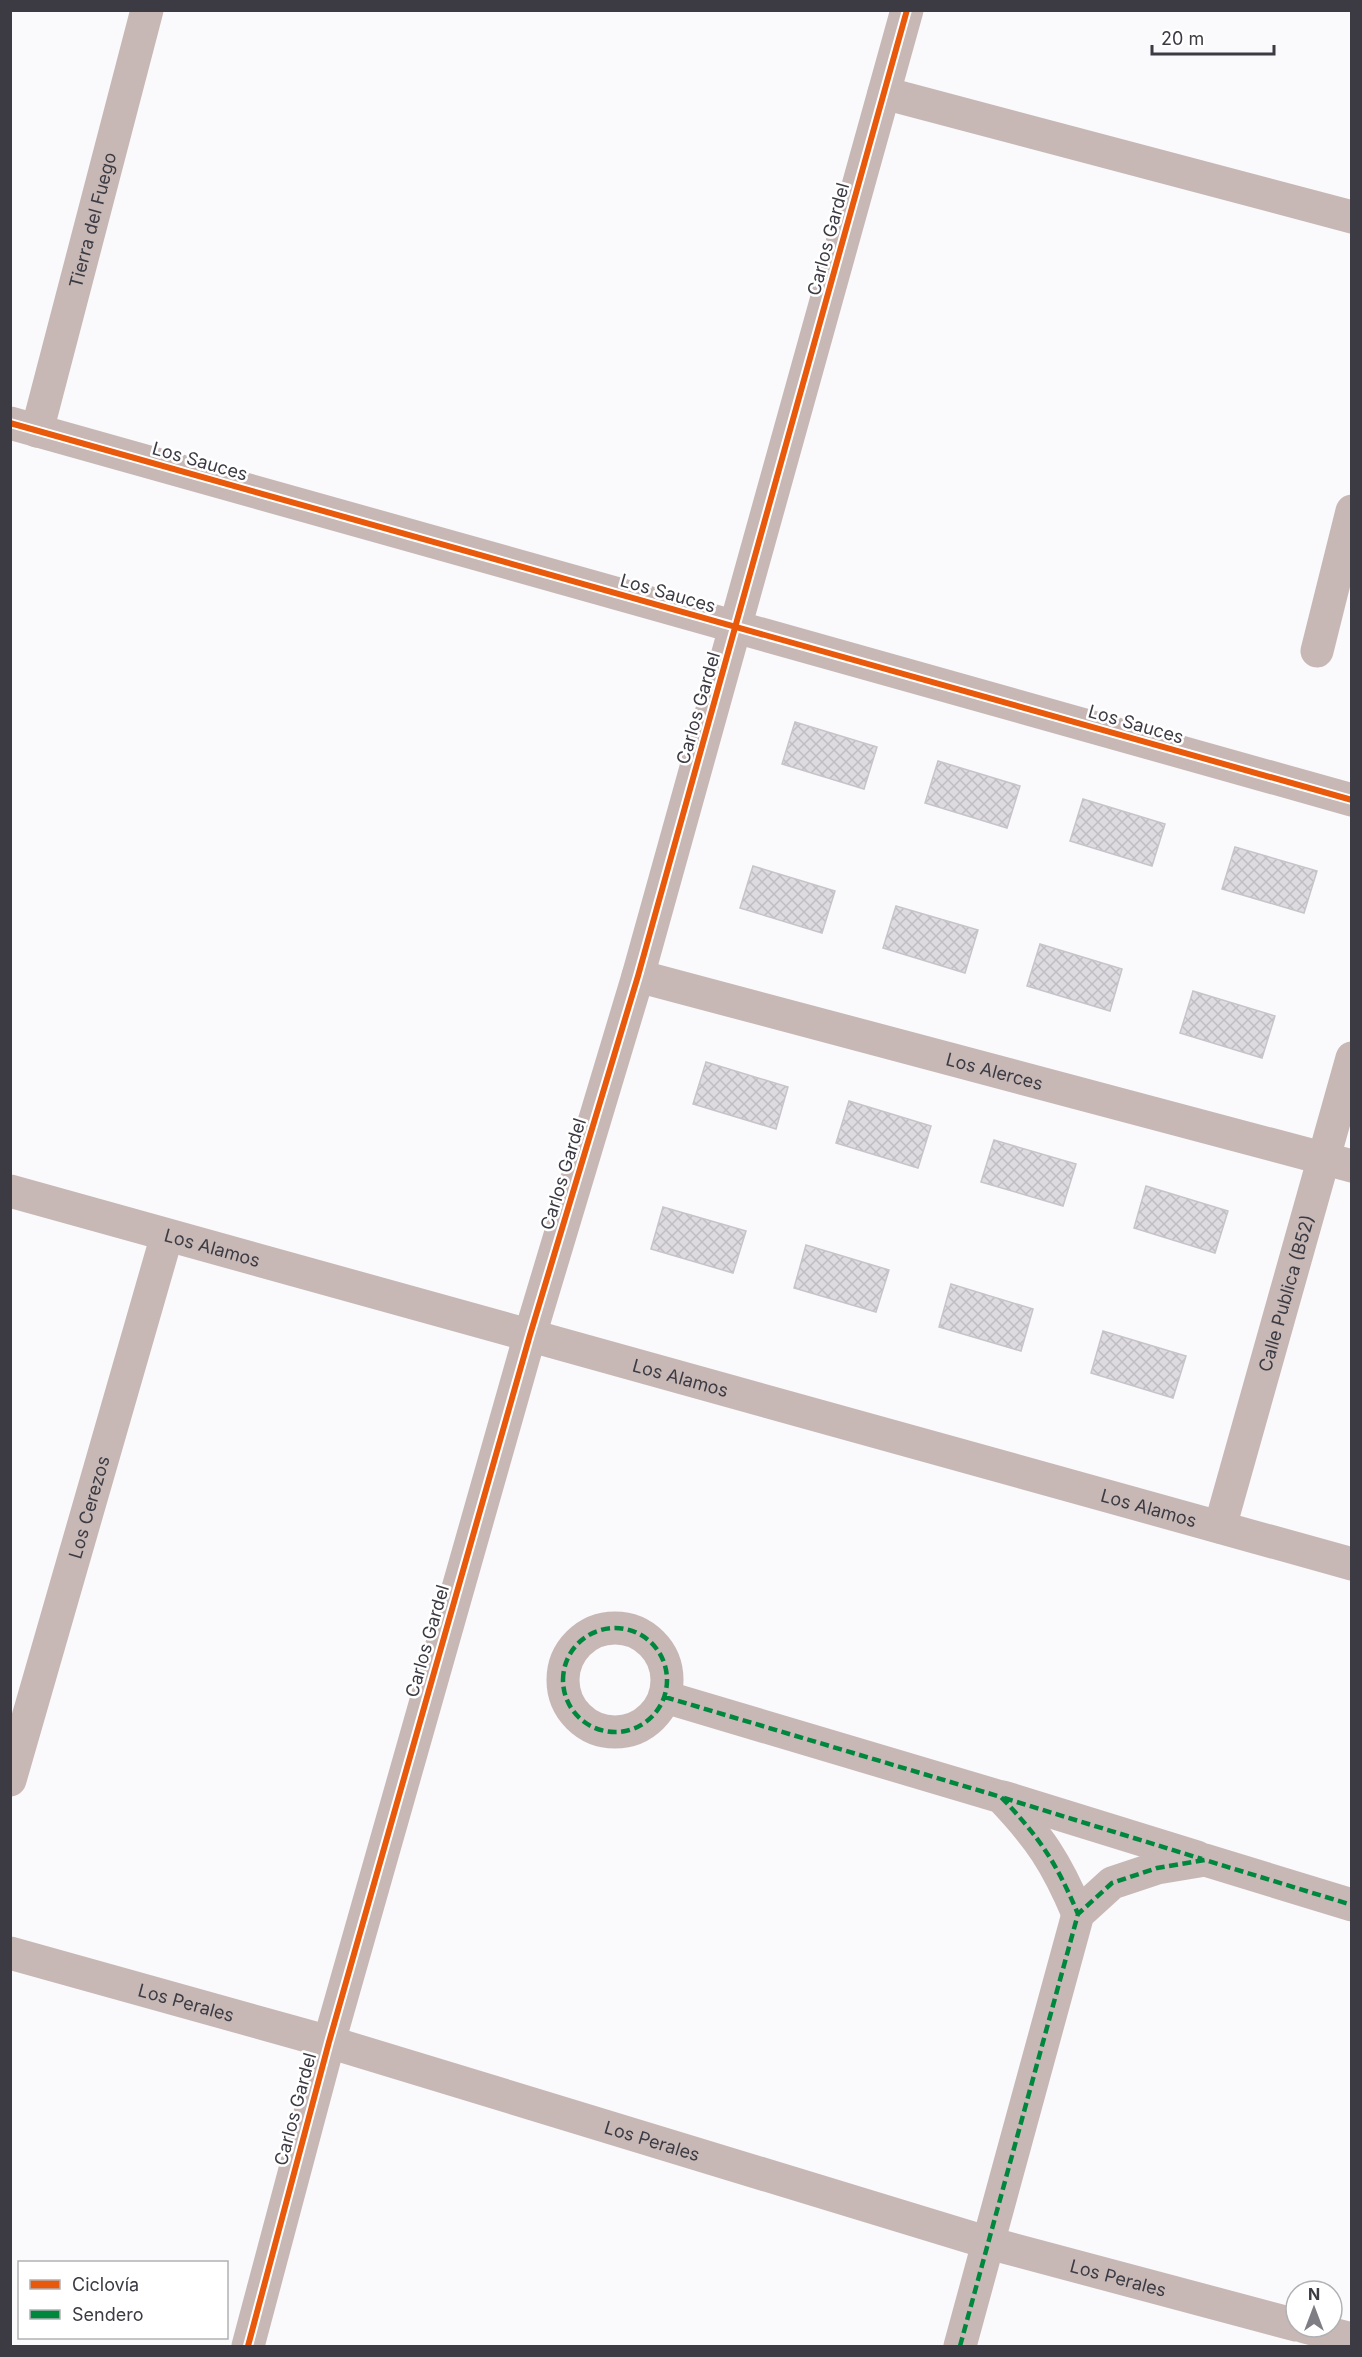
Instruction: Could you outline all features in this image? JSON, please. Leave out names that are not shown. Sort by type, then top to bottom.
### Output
[{"type":"street","name":"Tierra del Fuego","points":[[24,427],[147,10]]},
{"type":"street","name":"Carlos Gardel","points":[[248,2346],[329,2042],[530,1335],[638,976],[907,10]]},
{"type":"street","points":[[884,93],[1352,217]]},
{"type":"street","name":"Los Sauces","points":[[24,427],[1352,800]]},
{"type":"street","points":[[1317,651],[1352,511]]},
{"type":"street","name":"Los Alerces","points":[[638,976],[1337,1162]]},
{"type":"street","name":"Calle Publica (B52)","points":[[1220,1527],[1337,1162],[1352,1058]]},
{"type":"street","name":"Los Alamos","points":[[10,1191],[1352,1564]]},
{"type":"street","name":"Los Cerezos","points":[[10,1780],[167,1235]]},
{"type":"street","points":[[665,1697],[1352,1905]]},
{"type":"street","points":[[1001,1797],[1034,1831],[1059,1868],[1078,1914]]},
{"type":"street","points":[[960,2346],[1078,1914],[1112,1883],[1157,1868],[1205,1860]]},
{"type":"street","name":"Los Perales","points":[[10,1953],[329,2042],[989,2243],[1284,2322]]},
{"type":"building","points":[[795,722],[877,747],[864,789],[782,764]]},
{"type":"building","points":[[938,761],[1020,786],[1007,828],[925,803]]},
{"type":"building","points":[[1083,799],[1165,824],[1152,866],[1070,841]]},
{"type":"building","points":[[1235,847],[1317,871],[1304,913],[1222,889]]},
{"type":"building","points":[[753,866],[835,891],[822,933],[740,908]]},
{"type":"building","points":[[896,906],[978,930],[965,973],[883,948]]},
{"type":"building","points":[[1040,944],[1122,969],[1110,1011],[1027,986]]},
{"type":"building","points":[[1193,991],[1275,1016],[1262,1058],[1180,1033]]},
{"type":"building","points":[[706,1062],[788,1087],[776,1129],[693,1104]]},
{"type":"building","points":[[849,1101],[931,1126],[918,1168],[836,1143]]},
{"type":"building","points":[[994,1140],[1076,1164],[1063,1206],[981,1182]]},
{"type":"building","points":[[1146,1186],[1228,1211],[1215,1253],[1134,1228]]},
{"type":"building","points":[[663,1207],[746,1231],[733,1273],[651,1249]]},
{"type":"building","points":[[806,1245],[889,1270],[876,1312],[794,1288]]},
{"type":"building","points":[[951,1284],[1033,1309],[1021,1351],[939,1327]]},
{"type":"building","points":[[1103,1331],[1186,1356],[1173,1398],[1091,1373]]},
{"type":"marked path","points":[[615,1628],[635,1632],[652,1643],[663,1660],[667,1680],[663,1700],[652,1717],[635,1728],[615,1732],[595,1728],[578,1717],[567,1700],[563,1680],[567,1660],[578,1643],[595,1632],[615,1628]]},
{"type":"marked path","points":[[665,1697],[1001,1797],[1046,1851],[1078,1914]]},
{"type":"marked path","points":[[1004,1798],[1202,1859]]},
{"type":"marked path","points":[[960,2346],[1078,1914],[1112,1883],[1157,1868],[1205,1860],[1352,1905]]},
{"type":"cycle path","points":[[248,2346],[329,2042],[530,1335],[638,976],[907,10]]},
{"type":"cycle path","points":[[10,423],[1352,800]]}]
